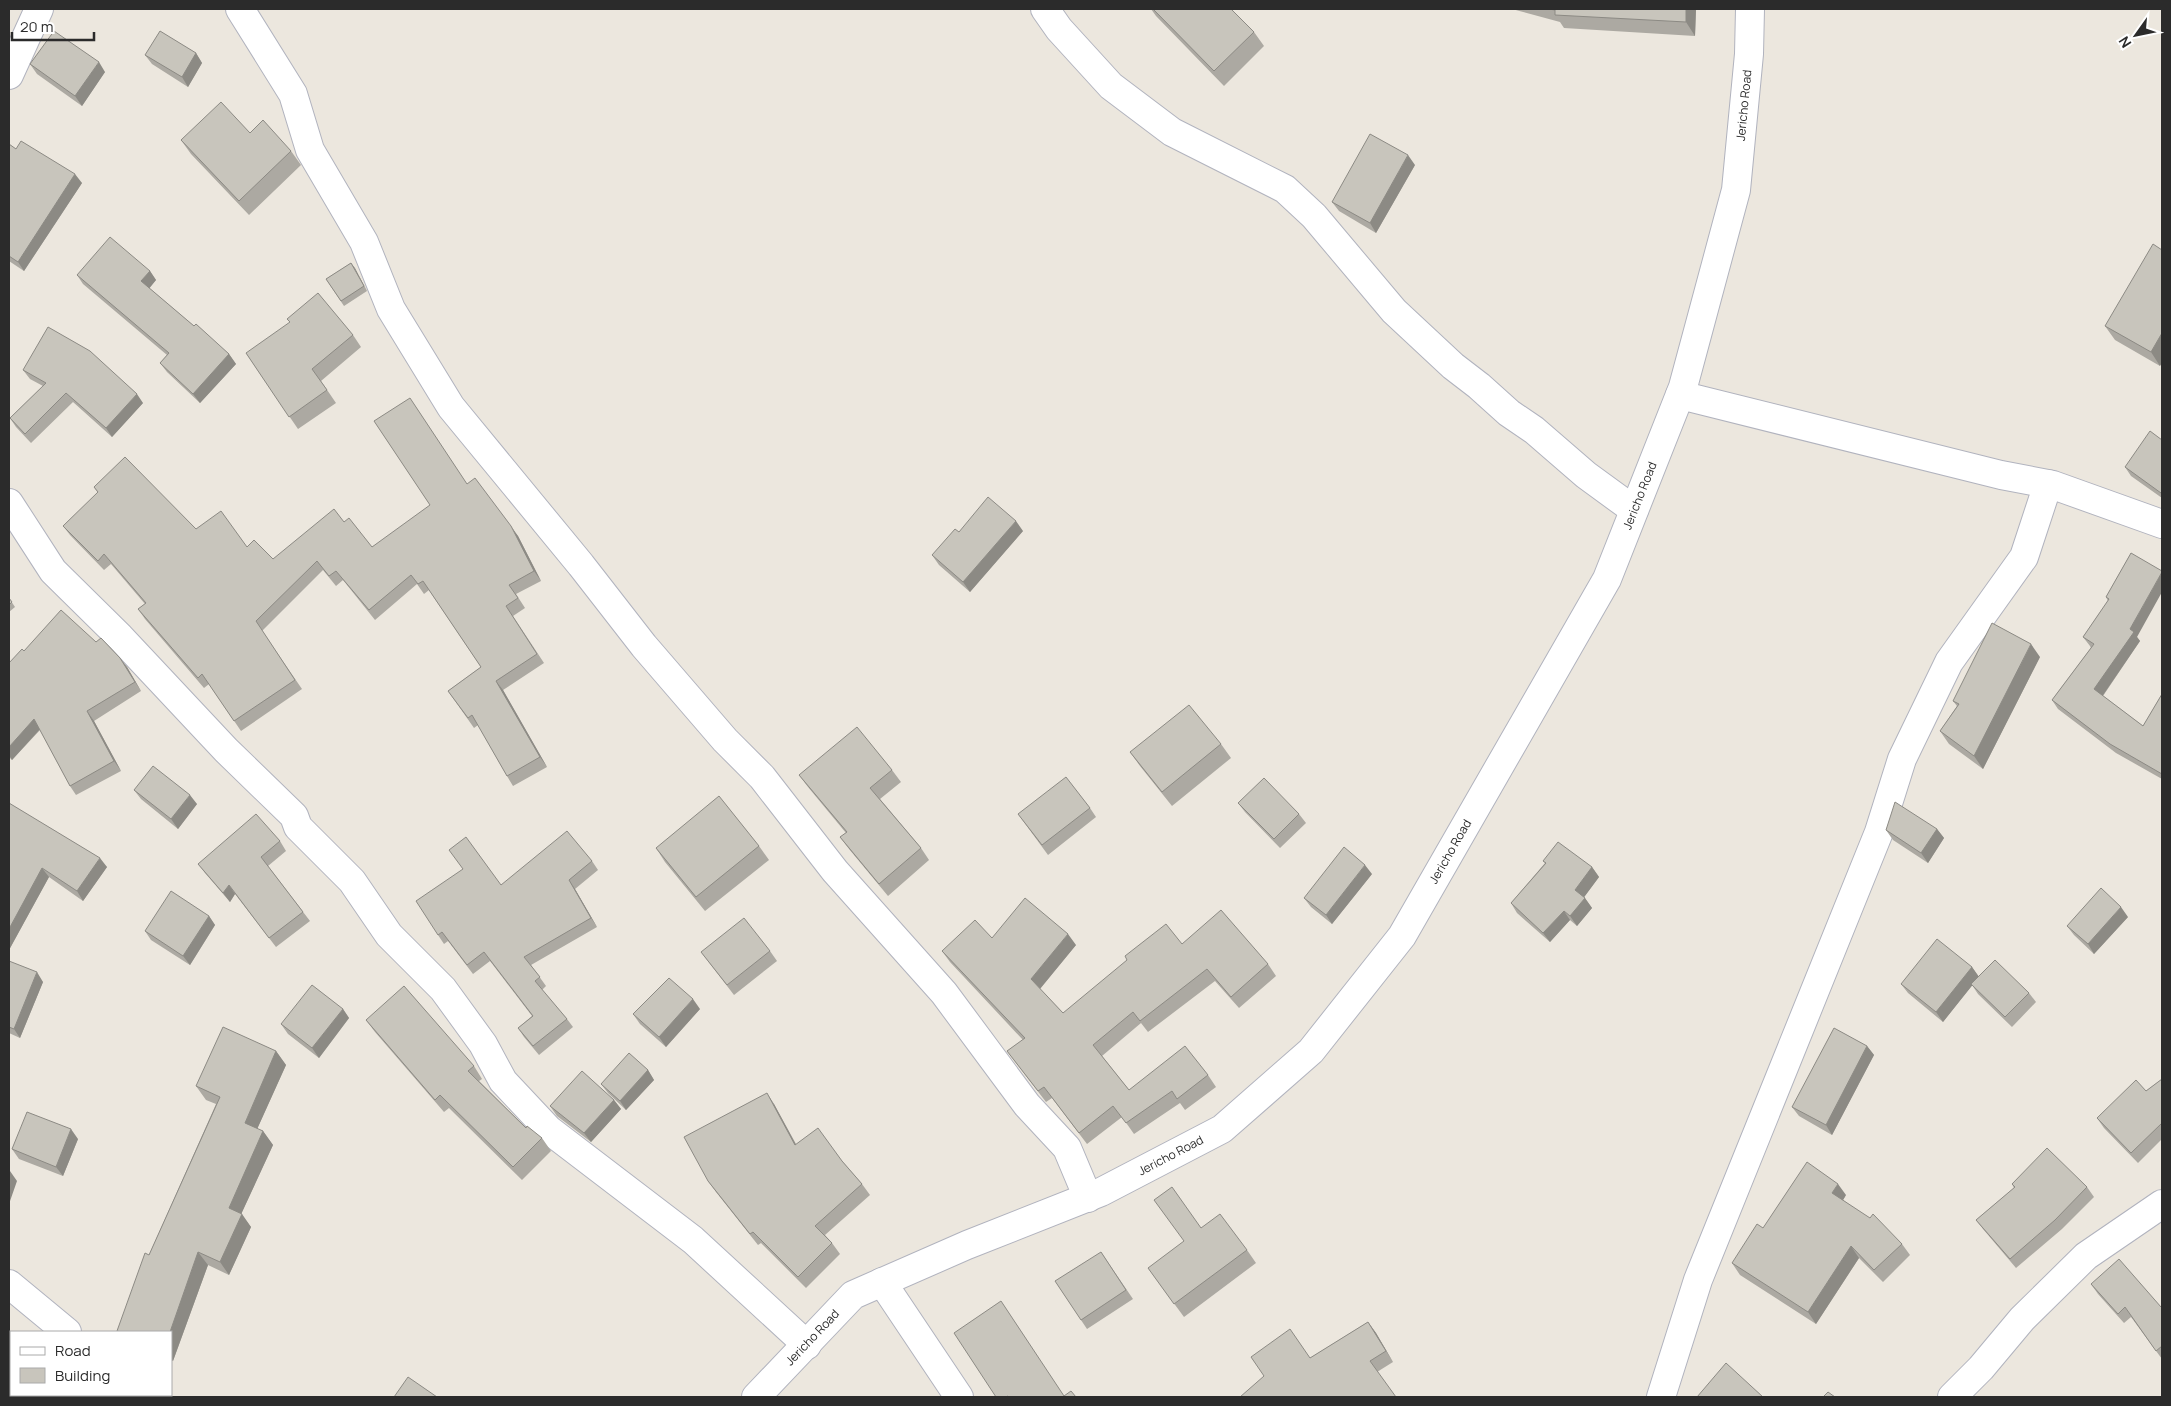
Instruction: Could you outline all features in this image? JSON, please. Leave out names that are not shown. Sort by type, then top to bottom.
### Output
[{"type":"street","points":[[9,75],[39,9]]},
{"type":"street","points":[[240,9],[293,94],[310,150],[364,242],[391,309],[451,408],[582,565],[644,646],[725,740],[762,778],[834,871],[944,993],[1027,1105],[1067,1148],[1088,1198]]},
{"type":"street","points":[[1045,9],[1059,30],[1111,86],[1172,132],[1285,189],[1314,216],[1394,311],[1453,366],[1509,413],[1534,430],[1586,475],[1634,510]]},
{"type":"street","name":"Jericho Road","points":[[756,1397],[853,1296],[967,1245],[1088,1198],[1222,1129],[1311,1051],[1402,936],[1607,579],[1680,394],[1736,190],[1749,54],[1750,9]]},
{"type":"street","points":[[1680,394],[2002,475],[2048,484],[2162,524]]},
{"type":"street","points":[[1661,1397],[1698,1280],[1878,832],[1902,759],[1949,662],[2024,557],[2048,484]]},
{"type":"street","points":[[9,502],[53,570],[120,637],[226,750],[294,816],[298,826],[352,881],[389,935],[443,989],[483,1044],[503,1081],[549,1130],[693,1240],[806,1345]]},
{"type":"street","points":[[1952,1397],[1981,1368],[2022,1319],[2086,1256],[2162,1204]]},
{"type":"street","points":[[882,1282],[960,1397]]},
{"type":"street","points":[[9,1284],[66,1331]]},
{"type":"building","points":[[1153,9],[1231,9],[1254,32],[1214,71]]},
{"type":"building","points":[[1549,9],[1686,9],[1686,22],[1555,15],[1555,10]]},
{"type":"building","points":[[54,31],[99,62],[75,96],[30,64]]},
{"type":"building","points":[[160,31],[196,53],[182,77],[145,55]]},
{"type":"building","points":[[221,102],[250,133],[263,120],[291,151],[239,201],[181,140]]},
{"type":"building","points":[[1370,134],[1408,155],[1370,223],[1332,202]]},
{"type":"building","points":[[21,141],[75,174],[18,262],[9,256],[9,144],[16,149]]},
{"type":"building","points":[[110,237],[150,271],[141,281],[194,326],[196,324],[229,354],[193,394],[160,363],[169,353],[77,275]]},
{"type":"building","points":[[2153,244],[2162,250],[2162,333],[2151,352],[2105,326]]},
{"type":"building","points":[[351,263],[364,286],[341,301],[326,279]]},
{"type":"building","points":[[318,293],[353,335],[312,369],[327,390],[289,417],[246,353],[290,322],[287,319]]},
{"type":"building","points":[[48,327],[90,351],[137,394],[106,428],[66,393],[25,434],[10,418],[46,383],[23,370]]},
{"type":"building","points":[[410,398],[467,484],[475,478],[511,526],[534,571],[509,585],[518,598],[506,606],[537,654],[496,681],[540,757],[507,776],[472,715],[468,718],[448,691],[481,667],[423,581],[418,584],[411,575],[369,610],[336,571],[329,576],[317,561],[256,621],[295,680],[234,721],[202,674],[198,678],[138,609],[146,603],[104,554],[98,561],[63,526],[98,492],[94,487],[125,457],[196,529],[221,511],[247,547],[254,540],[273,559],[334,509],[344,522],[349,518],[372,547],[430,505],[374,421]]},
{"type":"building","points":[[2150,431],[2162,440],[2161,493],[2125,467]]},
{"type":"building","points":[[988,497],[1016,521],[963,582],[932,555],[955,529],[959,532]]},
{"type":"building","points":[[2131,553],[2162,572],[2130,629],[2134,632],[2094,689],[2143,726],[2162,694],[2162,774],[2110,744],[2052,700],[2094,644],[2083,637],[2109,599],[2106,597]]},
{"type":"building","points":[[61,610],[96,642],[101,638],[120,658],[135,682],[87,711],[114,761],[70,786],[34,719],[9,747],[9,663],[22,649],[24,651]]},
{"type":"building","points":[[1992,623],[2031,644],[1974,756],[1940,731],[1959,704],[1953,701]]},
{"type":"building","points":[[1189,705],[1221,744],[1162,792],[1130,752]]},
{"type":"building","points":[[857,727],[892,770],[870,788],[921,848],[879,884],[840,837],[847,832],[799,775]]},
{"type":"building","points":[[153,766],[190,795],[171,819],[134,790]]},
{"type":"building","points":[[1066,777],[1090,808],[1042,845],[1018,814]]},
{"type":"building","points":[[1264,778],[1299,814],[1274,839],[1238,803]]},
{"type":"building","points":[[719,796],[759,846],[696,897],[656,848]]},
{"type":"building","points":[[1895,802],[1937,829],[1921,853],[1886,830]]},
{"type":"building","points":[[9,803],[100,858],[77,891],[42,868],[9,929]]},
{"type":"building","points":[[256,814],[280,841],[261,857],[303,912],[269,938],[229,885],[223,893],[198,864]]},
{"type":"building","points":[[567,831],[592,861],[569,880],[591,918],[524,957],[540,977],[535,981],[567,1019],[533,1046],[518,1028],[533,1016],[484,952],[467,965],[442,932],[438,935],[416,901],[463,869],[449,850],[466,837],[501,885]]},
{"type":"building","points":[[1558,842],[1592,867],[1575,890],[1585,898],[1570,916],[1564,911],[1543,933],[1511,903],[1546,863],[1543,861]]},
{"type":"building","points":[[1344,847],[1365,865],[1326,915],[1304,898]]},
{"type":"building","points":[[2101,888],[2121,907],[2088,944],[2067,926]]},
{"type":"building","points":[[171,891],[209,916],[183,956],[145,931]]},
{"type":"building","points":[[1025,898],[1068,934],[1031,979],[1063,1013],[1127,960],[1125,956],[1166,924],[1182,944],[1221,910],[1268,964],[1231,997],[1207,969],[1140,1021],[1133,1012],[1093,1045],[1129,1090],[1185,1046],[1208,1075],[1177,1099],[1172,1091],[1126,1123],[1113,1106],[1079,1133],[1044,1087],[1038,1091],[1007,1051],[1025,1038],[942,951],[975,920],[992,938]]},
{"type":"building","points":[[744,918],[770,951],[727,985],[701,952]]},
{"type":"building","points":[[1937,939],[1972,967],[1936,1012],[1901,984]]},
{"type":"building","points":[[1995,960],[2029,993],[2005,1017],[1971,984]]},
{"type":"building","points":[[9,961],[37,972],[14,1029],[9,1027]]},
{"type":"building","points":[[669,978],[693,999],[659,1037],[633,1014]]},
{"type":"building","points":[[312,985],[343,1009],[312,1048],[281,1024]]},
{"type":"building","points":[[404,986],[474,1066],[468,1071],[526,1128],[527,1126],[542,1138],[513,1167],[440,1095],[435,1100],[366,1020]]},
{"type":"building","points":[[223,1027],[276,1051],[245,1123],[263,1131],[229,1208],[242,1214],[220,1262],[198,1252],[170,1331],[117,1331],[145,1253],[149,1255],[220,1097],[196,1086]]},
{"type":"building","points":[[1834,1028],[1867,1046],[1826,1125],[1792,1107]]},
{"type":"building","points":[[629,1053],[648,1070],[620,1101],[601,1084]]},
{"type":"building","points":[[582,1071],[614,1100],[584,1133],[550,1106]]},
{"type":"building","points":[[2162,1079],[2162,1123],[2131,1153],[2097,1118],[2136,1080],[2146,1091]]},
{"type":"building","points":[[767,1093],[795,1145],[818,1128],[842,1161],[862,1184],[815,1226],[832,1243],[798,1277],[753,1232],[750,1234],[708,1181],[684,1137]]},
{"type":"building","points":[[27,1112],[71,1129],[56,1167],[12,1149]]},
{"type":"building","points":[[2047,1148],[2087,1187],[2055,1220],[2010,1259],[1976,1220],[2015,1187],[2012,1184]]},
{"type":"building","points":[[1807,1162],[1838,1184],[1832,1193],[1870,1218],[1873,1214],[1902,1244],[1874,1270],[1851,1246],[1808,1312],[1732,1263],[1757,1224],[1763,1228]]},
{"type":"building","points":[[1172,1187],[1201,1228],[1220,1214],[1247,1250],[1174,1304],[1148,1268],[1184,1241],[1154,1200]]},
{"type":"building","points":[[1101,1252],[1126,1290],[1081,1320],[1055,1281]]},
{"type":"building","points":[[2119,1259],[2162,1306],[2162,1346],[2156,1351],[2125,1307],[2118,1314],[2091,1284]]},
{"type":"building","points":[[1001,1301],[1064,1396],[1071,1391],[1076,1397],[996,1397],[954,1333]]},
{"type":"building","points":[[1368,1322],[1386,1351],[1370,1361],[1396,1397],[1240,1397],[1264,1376],[1251,1357],[1290,1329],[1310,1358]]},
{"type":"building","points":[[1726,1363],[1763,1397],[1697,1397]]},
{"type":"building","points":[[408,1377],[437,1397],[394,1397]]},
{"type":"building","points":[[1828,1392],[1835,1397],[1823,1397]]}]
